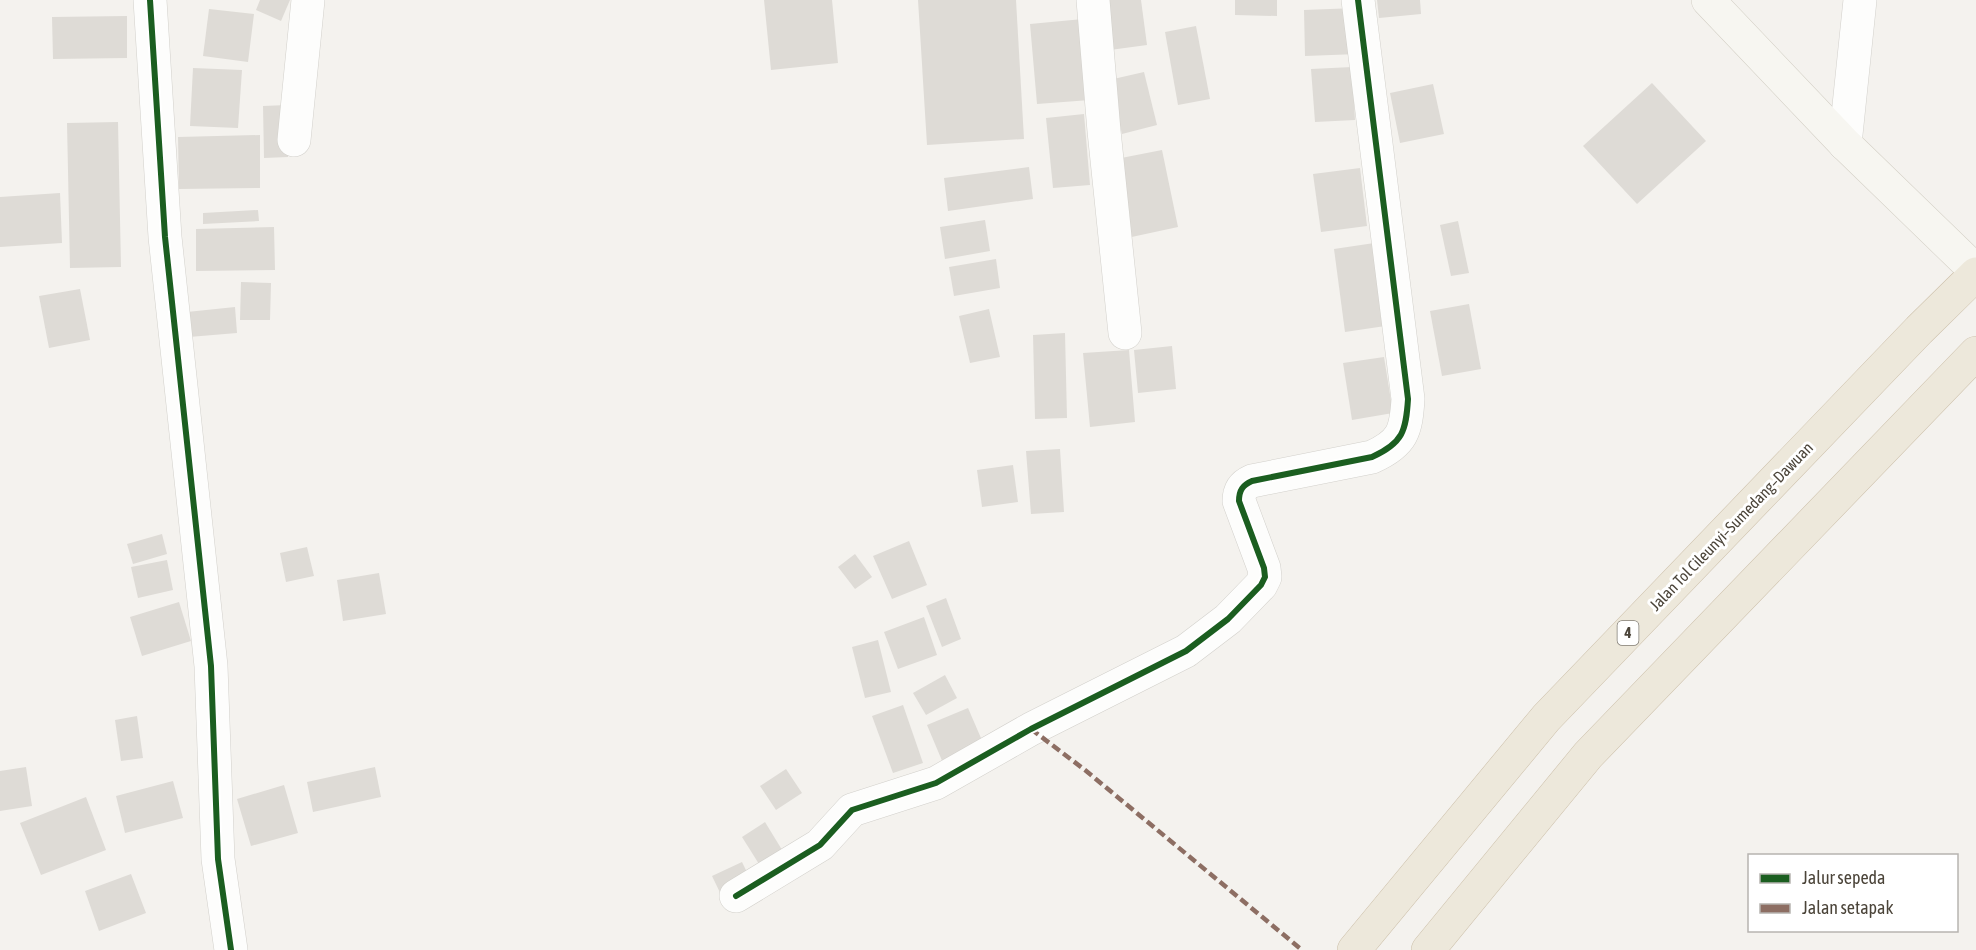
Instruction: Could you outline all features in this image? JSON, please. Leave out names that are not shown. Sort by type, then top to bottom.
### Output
[{"type":"highway","name":"Jalan Tol Cileunyi–Sumedang–Dawuan","points":[[1354,950],[1546,718],[1976,272]]},
{"type":"highway","points":[[1428,950],[1588,756],[1967,361]]},
{"type":"street","points":[[150,0],[165,237],[211,666],[218,859],[231,950]]},
{"type":"street","points":[[294,140],[308,0]]},
{"type":"street","points":[[1093,0],[1125,333]]},
{"type":"street","points":[[736,896],[820,845],[852,810],[936,783],[1031,729],[1186,651],[1228,619],[1261,585],[1265,577],[1264,568],[1239,501],[1239,492],[1245,484],[1372,457],[1388,450],[1402,436],[1407,419],[1408,399],[1358,0]]},
{"type":"street","points":[[1708,0],[1845,144],[1976,272]]},
{"type":"street","points":[[1845,144],[1860,0]]},
{"type":"building","points":[[260,0],[290,0],[281,21],[256,10]]},
{"type":"building","points":[[764,0],[832,0],[838,63],[771,70]]},
{"type":"building","points":[[918,0],[1016,0],[1024,139],[927,145]]},
{"type":"building","points":[[1103,0],[1141,0],[1147,45],[1110,50]]},
{"type":"building","points":[[1235,0],[1277,0],[1277,16],[1235,15]]},
{"type":"building","points":[[1377,0],[1420,0],[1421,14],[1379,18]]},
{"type":"building","points":[[1356,8],[1358,54],[1305,56],[1304,10]]},
{"type":"building","points":[[209,9],[254,14],[248,62],[203,56]]},
{"type":"building","points":[[127,16],[127,58],[53,59],[52,17]]},
{"type":"building","points":[[1083,19],[1090,100],[1037,104],[1030,24]]},
{"type":"building","points":[[1196,26],[1210,99],[1178,105],[1165,32]]},
{"type":"building","points":[[1352,67],[1355,120],[1315,122],[1311,69]]},
{"type":"building","points":[[193,68],[242,70],[238,128],[190,126]]},
{"type":"building","points":[[1144,72],[1157,125],[1122,134],[1109,80]]},
{"type":"building","points":[[1652,83],[1706,141],[1637,204],[1583,146]]},
{"type":"building","points":[[1433,84],[1444,134],[1400,143],[1390,93]]},
{"type":"building","points":[[287,105],[288,157],[264,158],[263,106]]},
{"type":"building","points":[[1084,114],[1090,185],[1053,188],[1046,118]]},
{"type":"building","points":[[118,122],[121,267],[70,268],[67,123]]},
{"type":"building","points":[[260,135],[260,188],[179,189],[178,137]]},
{"type":"building","points":[[1162,150],[1178,227],[1127,238],[1111,160]]},
{"type":"building","points":[[1029,167],[1033,199],[948,211],[944,178]]},
{"type":"building","points":[[1360,168],[1367,226],[1321,232],[1313,174]]},
{"type":"building","points":[[60,193],[62,243],[0,247],[0,197]]},
{"type":"building","points":[[258,210],[259,221],[203,224],[203,213]]},
{"type":"building","points":[[985,220],[990,251],[945,259],[940,227]]},
{"type":"building","points":[[1458,221],[1469,273],[1451,276],[1440,225]]},
{"type":"building","points":[[274,227],[275,270],[196,271],[196,229]]},
{"type":"building","points":[[1381,242],[1392,325],[1345,332],[1334,249]]},
{"type":"building","points":[[996,259],[1000,288],[954,296],[949,267]]},
{"type":"building","points":[[241,282],[271,283],[270,320],[240,320]]},
{"type":"building","points":[[80,289],[90,340],[49,348],[39,296]]},
{"type":"building","points":[[1469,304],[1481,369],[1442,376],[1430,311]]},
{"type":"building","points":[[235,307],[237,333],[189,337],[187,312]]},
{"type":"building","points":[[989,309],[1000,357],[970,363],[959,316]]},
{"type":"building","points":[[1065,333],[1067,418],[1035,419],[1033,335]]},
{"type":"building","points":[[1172,346],[1176,389],[1138,393],[1134,350]]},
{"type":"building","points":[[1129,350],[1135,422],[1090,427],[1083,353]]},
{"type":"building","points":[[1384,357],[1393,413],[1352,420],[1343,363]]},
{"type":"building","points":[[1060,449],[1064,512],[1031,514],[1026,451]]},
{"type":"building","points":[[1013,465],[1018,502],[982,507],[977,470]]},
{"type":"building","points":[[162,534],[167,554],[133,564],[127,544]]},
{"type":"building","points":[[909,541],[927,585],[892,599],[873,556]]},
{"type":"building","points":[[307,547],[314,576],[286,582],[280,553]]},
{"type":"building","points":[[855,554],[872,577],[855,589],[838,567]]},
{"type":"building","points":[[167,560],[173,590],[138,598],[131,567]]},
{"type":"building","points":[[379,573],[386,614],[343,621],[337,580]]},
{"type":"building","points":[[946,598],[961,639],[942,647],[926,606]]},
{"type":"building","points":[[179,602],[191,641],[142,656],[130,617]]},
{"type":"building","points":[[924,617],[937,655],[898,669],[884,632]]},
{"type":"building","points":[[878,640],[891,692],[865,698],[852,647]]},
{"type":"building","points":[[945,675],[957,698],[926,715],[913,693]]},
{"type":"building","points":[[903,705],[923,763],[893,773],[872,716]]},
{"type":"building","points":[[968,708],[984,745],[943,763],[927,725]]},
{"type":"building","points":[[137,716],[143,758],[121,761],[115,720]]},
{"type":"building","points":[[26,767],[32,806],[0,811],[0,771]]},
{"type":"building","points":[[375,767],[381,797],[313,812],[307,782]]},
{"type":"building","points":[[786,769],[802,793],[776,810],[760,786]]},
{"type":"building","points":[[173,781],[183,818],[125,833],[116,796]]},
{"type":"building","points":[[284,785],[298,833],[251,846],[237,799]]},
{"type":"building","points":[[86,797],[106,850],[41,875],[20,823]]},
{"type":"building","points":[[765,822],[787,858],[764,872],[742,837]]},
{"type":"building","points":[[742,862],[756,891],[726,905],[712,876]]},
{"type":"building","points":[[131,874],[146,913],[99,931],[85,891]]},
{"type":"marked path","points":[[1031,729],[1085,770],[1302,950]]},
{"type":"cycle path","points":[[150,0],[165,237],[211,666],[218,859],[231,950]]},
{"type":"cycle path","points":[[736,896],[820,845],[852,810],[936,783],[1031,729],[1186,651],[1228,619],[1261,585],[1265,577],[1264,568],[1239,501],[1244,486],[1252,481],[1372,457],[1390,447],[1401,435],[1406,420],[1408,399],[1358,0]]}]
